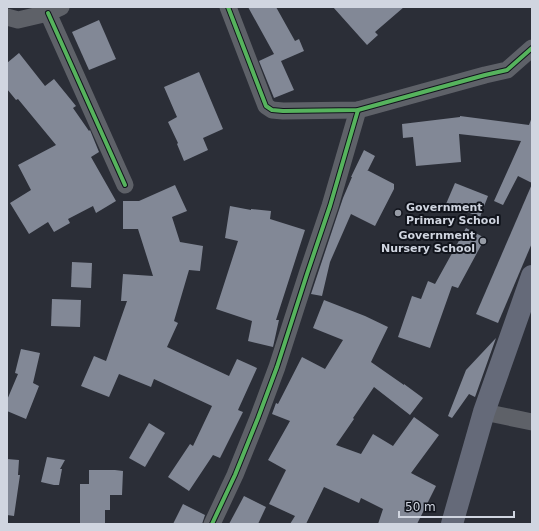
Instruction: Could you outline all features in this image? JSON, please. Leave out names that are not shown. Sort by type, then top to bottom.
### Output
[{"type":"highway","points":[[452,524],[484,412],[532,276]]},
{"type":"street","points":[[228,7],[266,106],[272,110],[358,110],[507,70],[532,48]]},
{"type":"street","points":[[7,17],[18,20],[55,10],[125,185]]},
{"type":"street","points":[[212,524],[235,475],[277,367],[306,274],[330,206],[358,110]]},
{"type":"street","points":[[484,412],[532,422]]},
{"type":"building","points":[[248,7],[276,7],[295,41],[299,39],[304,51],[281,61],[294,90],[274,98],[259,61],[274,54]]},
{"type":"building","points":[[333,7],[404,7],[375,32],[378,35],[367,45]]},
{"type":"building","points":[[99,20],[116,59],[89,70],[72,32]]},
{"type":"building","points":[[19,53],[45,86],[54,79],[76,106],[73,108],[89,131],[90,130],[99,152],[91,157],[116,201],[96,213],[93,206],[68,219],[70,223],[54,232],[48,222],[29,234],[10,203],[31,190],[18,165],[56,145],[18,99],[16,100],[7,89],[7,63]]},
{"type":"building","points":[[199,72],[223,129],[203,138],[208,150],[184,161],[177,144],[178,143],[168,122],[177,117],[164,87]]},
{"type":"building","points":[[460,116],[529,125],[532,117],[532,183],[518,176],[503,205],[494,201],[521,141],[459,134],[461,162],[416,166],[413,137],[403,138],[402,124]]},
{"type":"building","points":[[364,150],[375,156],[367,170],[394,184],[394,189],[375,226],[351,214],[330,262],[322,296],[311,294],[343,198]]},
{"type":"building","points":[[455,183],[488,196],[480,217],[446,204]]},
{"type":"building","points":[[532,184],[532,243],[498,323],[476,314]]},
{"type":"building","points":[[175,185],[187,211],[172,217],[180,242],[203,246],[200,271],[189,270],[174,321],[178,323],[167,347],[229,376],[237,359],[257,368],[238,410],[243,412],[220,458],[213,455],[189,491],[168,477],[190,444],[193,446],[212,406],[154,379],[151,387],[119,374],[109,397],[81,386],[94,356],[106,361],[127,301],[121,301],[123,274],[153,276],[138,229],[123,229],[123,201],[139,201]]},
{"type":"building","points":[[230,206],[251,210],[271,211],[270,219],[305,230],[276,320],[279,320],[273,347],[248,341],[252,321],[216,309],[238,241],[225,238]]},
{"type":"building","points":[[466,228],[485,238],[458,288],[452,286],[430,348],[398,337],[412,296],[421,299],[428,281],[435,284]]},
{"type":"building","points":[[72,262],[92,263],[91,288],[71,287]]},
{"type":"building","points":[[52,299],[81,300],[80,327],[51,326]]},
{"type":"building","points":[[324,300],[388,327],[371,362],[423,398],[410,415],[374,387],[336,445],[361,454],[373,434],[393,446],[414,417],[439,435],[411,473],[436,486],[417,524],[378,524],[383,509],[361,498],[359,503],[324,487],[306,524],[290,524],[295,516],[269,504],[286,470],[268,460],[290,421],[272,414],[276,403],[278,404],[302,357],[325,369],[343,340],[313,328]]},
{"type":"building","points":[[496,338],[475,397],[469,394],[452,418],[448,416],[466,370]]},
{"type":"building","points":[[21,349],[40,353],[33,383],[39,386],[26,419],[7,411],[7,400],[18,374],[15,373]]},
{"type":"building","points":[[149,423],[165,433],[145,467],[129,458]]},
{"type":"building","points":[[47,457],[65,460],[60,469],[62,469],[59,485],[41,482]]},
{"type":"building","points":[[7,459],[19,460],[18,475],[20,475],[14,516],[7,515]]},
{"type":"building","points":[[89,470],[123,471],[122,495],[110,495],[110,510],[105,510],[105,524],[80,524],[80,484],[89,484]]},
{"type":"building","points":[[244,496],[266,507],[258,524],[229,524]]},
{"type":"building","points":[[183,504],[205,515],[202,524],[173,524]]},
{"type":"cycle path","points":[[228,7],[266,106],[272,110],[358,110],[507,70],[532,48]]},
{"type":"cycle path","points":[[48,13],[125,185]]},
{"type":"cycle path","points":[[212,524],[235,475],[277,367],[330,206],[358,110]]},
{"type":"place","name":"Government Primary School","points":[[398,213]]},
{"type":"place","name":"Government Nursery School","points":[[483,241]]}]
